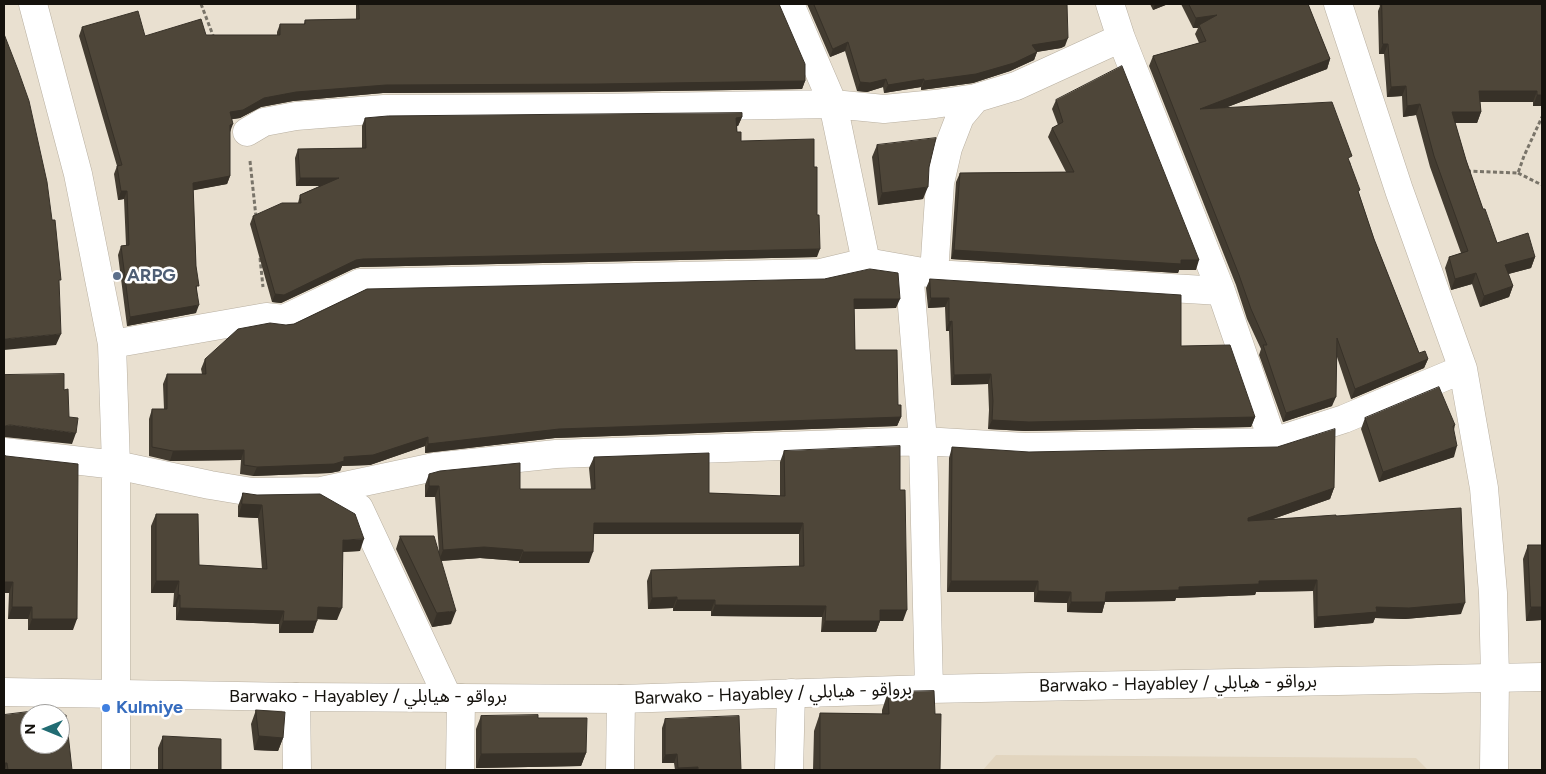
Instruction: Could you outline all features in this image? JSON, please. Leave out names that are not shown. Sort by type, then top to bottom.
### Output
[{"type":"street","points":[[33,4],[78,174],[112,344],[116,465],[116,770]]},
{"type":"street","points":[[790,4],[833,104],[866,262]]},
{"type":"street","points":[[1110,4],[1120,38],[1222,291],[1273,442]]},
{"type":"street","points":[[1338,4],[1399,190],[1463,369],[1484,488],[1493,593],[1495,677],[1494,770]]},
{"type":"street","points":[[247,132],[264,122],[296,116],[384,109],[833,104],[884,109],[935,104],[976,98],[1016,86],[1120,38]]},
{"type":"street","points":[[928,689],[921,272],[948,148],[960,117],[976,98]]},
{"type":"street","points":[[112,344],[266,317],[284,320],[360,283],[820,273],[866,262],[921,272],[1222,291]]},
{"type":"street","points":[[4,452],[116,465],[252,492],[321,491],[434,467],[556,454],[923,441],[1025,446],[1273,442],[1344,418],[1463,369]]},
{"type":"street","points":[[321,491],[359,508],[455,698],[460,770]]},
{"type":"street","name":"Barwako - Hayabley / برواقو - هيابلي","points":[[4,692],[296,697],[621,699],[928,689],[1542,677]]},
{"type":"street","points":[[789,770],[791,693]]},
{"type":"street","points":[[296,697],[296,770]]},
{"type":"street","points":[[620,770],[621,699]]},
{"type":"path","points":[[201,4],[214,40]]},
{"type":"path","points":[[1518,173],[1542,117]]},
{"type":"path","points":[[1460,174],[1469,171],[1518,173],[1542,185]]},
{"type":"shaded area","points":[[996,755],[1416,758],[1428,770],[983,770]]},
{"type":"building","points":[[359,4],[779,4],[805,64],[805,81],[386,85],[296,92],[264,98],[243,110],[230,112],[233,124],[230,125],[230,176],[193,183],[196,266],[199,286],[196,286],[199,305],[130,317],[121,246],[129,245],[127,191],[121,191],[117,166],[122,165],[82,27],[138,11],[145,36],[201,19],[206,35],[280,35],[280,24],[305,24],[305,20],[359,19]]},
{"type":"building","points":[[814,4],[1067,4],[1068,38],[1032,45],[1037,52],[1014,63],[976,74],[888,85],[886,79],[870,83],[860,82],[848,42],[833,49]]},
{"type":"building","points":[[1189,4],[1308,4],[1330,59],[1200,109],[1332,102],[1352,156],[1348,158],[1360,190],[1358,191],[1374,239],[1419,353],[1425,351],[1428,359],[1355,389],[1337,338],[1336,397],[1286,413],[1263,345],[1267,345],[1251,309],[1153,56],[1206,41],[1199,25],[1217,15],[1196,18]]},
{"type":"building","points":[[1382,4],[1542,4],[1542,95],[1537,95],[1537,91],[1479,91],[1481,112],[1452,112],[1466,160],[1497,243],[1528,233],[1535,257],[1505,265],[1513,286],[1484,296],[1476,273],[1455,279],[1449,257],[1468,251],[1434,156],[1420,104],[1407,106],[1406,86],[1391,87],[1388,44],[1383,44]]},
{"type":"building","points":[[4,34],[29,101],[47,182],[52,220],[55,220],[61,280],[59,280],[61,334],[4,339]]},
{"type":"building","points":[[1122,66],[1199,260],[1181,260],[1181,264],[954,250],[960,173],[1074,172],[1052,128],[1063,122],[1056,100]]},
{"type":"building","points":[[742,113],[742,117],[736,118],[737,132],[741,132],[741,141],[814,139],[814,167],[817,167],[817,215],[819,215],[820,249],[363,259],[356,260],[284,295],[275,294],[253,216],[282,203],[301,203],[300,195],[339,178],[300,178],[298,149],[366,148],[365,118],[388,116]]},
{"type":"building","points":[[936,138],[929,167],[928,187],[882,193],[877,145]]},
{"type":"building","points":[[870,269],[898,273],[900,299],[854,299],[855,350],[897,350],[898,405],[901,405],[901,417],[559,429],[428,444],[428,437],[373,455],[344,457],[344,461],[334,464],[257,467],[244,465],[244,450],[173,451],[152,447],[152,409],[167,409],[167,374],[206,374],[205,359],[238,329],[270,323],[294,324],[367,289],[824,279]]},
{"type":"building","points":[[930,279],[1181,295],[1181,346],[1230,345],[1255,417],[1029,422],[992,420],[991,374],[954,375],[952,321],[949,322],[949,298],[931,298]]},
{"type":"building","points":[[64,374],[64,390],[68,389],[69,417],[78,418],[76,433],[10,425],[4,426],[4,375]]},
{"type":"building","points":[[1439,387],[1455,425],[1453,426],[1457,446],[1383,472],[1365,418]]},
{"type":"building","points":[[1335,429],[1334,488],[1248,518],[1248,521],[1461,508],[1465,603],[1409,608],[1376,607],[1377,612],[1317,617],[1317,580],[1259,581],[1259,584],[1179,587],[1179,590],[1106,592],[1105,602],[1071,602],[1071,592],[1038,591],[1038,581],[951,581],[952,447],[1029,452],[1277,447]]},
{"type":"building","points":[[900,446],[900,490],[905,490],[907,610],[880,610],[880,621],[825,621],[826,606],[715,605],[715,600],[677,600],[677,597],[652,598],[651,570],[804,566],[803,523],[594,523],[593,552],[523,552],[523,550],[484,547],[443,550],[439,486],[429,486],[429,474],[440,471],[520,463],[520,489],[595,489],[594,457],[709,453],[709,493],[785,496],[784,451]]},
{"type":"building","points":[[4,455],[78,464],[77,619],[32,619],[32,607],[12,607],[13,582],[4,582]]},
{"type":"building","points":[[243,493],[257,495],[320,494],[355,514],[364,539],[343,540],[342,608],[318,607],[317,621],[283,621],[284,611],[180,608],[180,595],[178,595],[179,581],[156,581],[156,514],[198,514],[199,565],[267,569],[262,505],[242,504]]},
{"type":"building","points":[[400,536],[434,536],[456,611],[437,613]]},
{"type":"building","points":[[1528,545],[1542,545],[1542,607],[1531,607]]},
{"type":"building","points":[[934,691],[935,714],[941,714],[940,770],[820,770],[820,713],[889,714],[888,692]]},
{"type":"building","points":[[256,710],[285,712],[283,738],[259,736]]},
{"type":"building","points":[[20,713],[20,754],[70,754],[70,752],[72,770],[8,770],[7,763],[4,763],[4,715]]},
{"type":"building","points":[[538,715],[538,718],[587,718],[586,753],[481,754],[481,716]]},
{"type":"building","points":[[739,716],[741,770],[698,770],[698,767],[678,768],[677,754],[665,755],[665,719]]},
{"type":"building","points":[[163,736],[221,739],[221,770],[163,770]]},
{"type":"place","name":"ARPG","points":[[117,276]]},
{"type":"place","name":"Kulmiye","points":[[106,708]]}]
